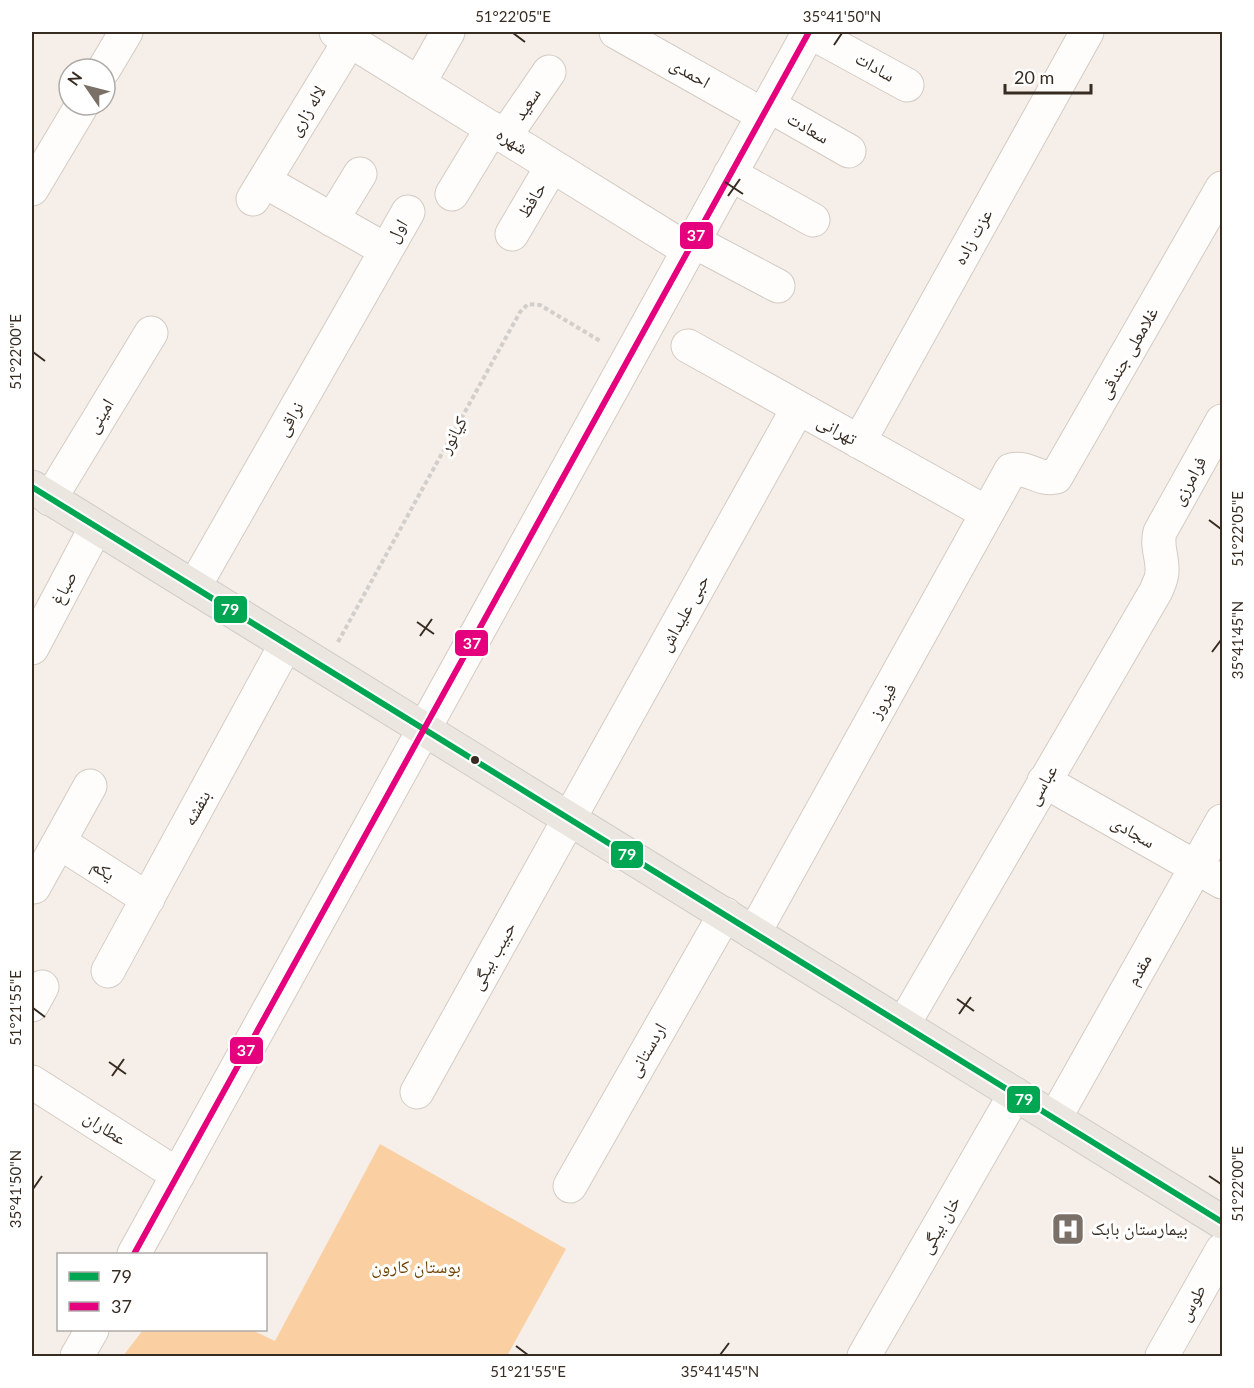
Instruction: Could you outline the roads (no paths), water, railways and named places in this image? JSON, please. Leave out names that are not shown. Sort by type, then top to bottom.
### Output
[{"type":"main road","points":[[41,493],[1222,1222]]},
{"type":"street","points":[[111,57],[126,32]]},
{"type":"street","points":[[419,83],[448,32]]},
{"type":"street","points":[[135,1253],[810,32]]},
{"type":"street","name":"سادات","points":[[810,32],[908,85]]},
{"type":"street","name":"عزت زاده","points":[[859,442],[1087,32]]},
{"type":"street","name":"احمدی","points":[[632,35],[765,110]]},
{"type":"street","name":"شهره","points":[[343,36],[552,166],[691,246],[778,286]]},
{"type":"street","name":"لاله زاری","points":[[343,36],[258,190],[333,220],[386,250]]},
{"type":"street","name":"سعید","points":[[452,194],[498,132],[549,72]]},
{"type":"street","name":"سعادت","points":[[765,110],[849,151]]},
{"type":"street","points":[[32,189],[75,117]]},
{"type":"street","name":"حافظ","points":[[512,234],[552,166]]},
{"type":"street","points":[[333,220],[360,174]]},
{"type":"street","points":[[730,174],[813,220]]},
{"type":"street","name":"غلامعلی جندقی","points":[[1011,470],[1021,468],[1048,479],[1056,477],[1222,188]]},
{"type":"street","name":"اول","points":[[386,250],[408,212]]},
{"type":"street","name":"نراقی","points":[[194,587],[386,250]]},
{"type":"street","name":"امینی","points":[[41,493],[151,333]]},
{"type":"street","name":"تهرانی","points":[[688,346],[987,513]]},
{"type":"street","name":"حبی علیداش","points":[[570,819],[798,408]]},
{"type":"street","name":"فرامرزی","points":[[1158,542],[1165,523],[1222,421]]},
{"type":"street","name":"فیروز","points":[[754,933],[1011,470]]},
{"type":"street","name":"صباغ","points":[[32,648],[96,527]]},
{"type":"street","name":"عباسی","points":[[903,1024],[1156,591],[1162,575],[1162,560],[1158,542]]},
{"type":"street","name":"بنفشه","points":[[108,971],[286,644]]},
{"type":"street","name":"سجادی","points":[[1044,781],[1209,875]]},
{"type":"street","points":[[34,886],[90,786]]},
{"type":"street","name":"حبیب بیگی","points":[[417,1092],[570,819]]},
{"type":"street","name":"مقدم","points":[[1055,1118],[1209,875],[1222,821]]},
{"type":"street","name":"یکم","points":[[59,842],[148,899]]},
{"type":"street","name":"اردستانی","points":[[570,1186],[725,915]]},
{"type":"street","name":"عطاران","points":[[32,1082],[178,1175]]},
{"type":"street","name":"خان بیگی","points":[[864,1356],[1015,1094]]},
{"type":"street","name":"طوس","points":[[1162,1356],[1222,1250]]},
{"type":"street","points":[[77,1356],[91,1331]]},
{"type":"place","name":"بیمارستان بابک","points":[[1068,1229]]},
{"type":"park label","name":"بوستان کارون","points":[[416,1267]]}]
